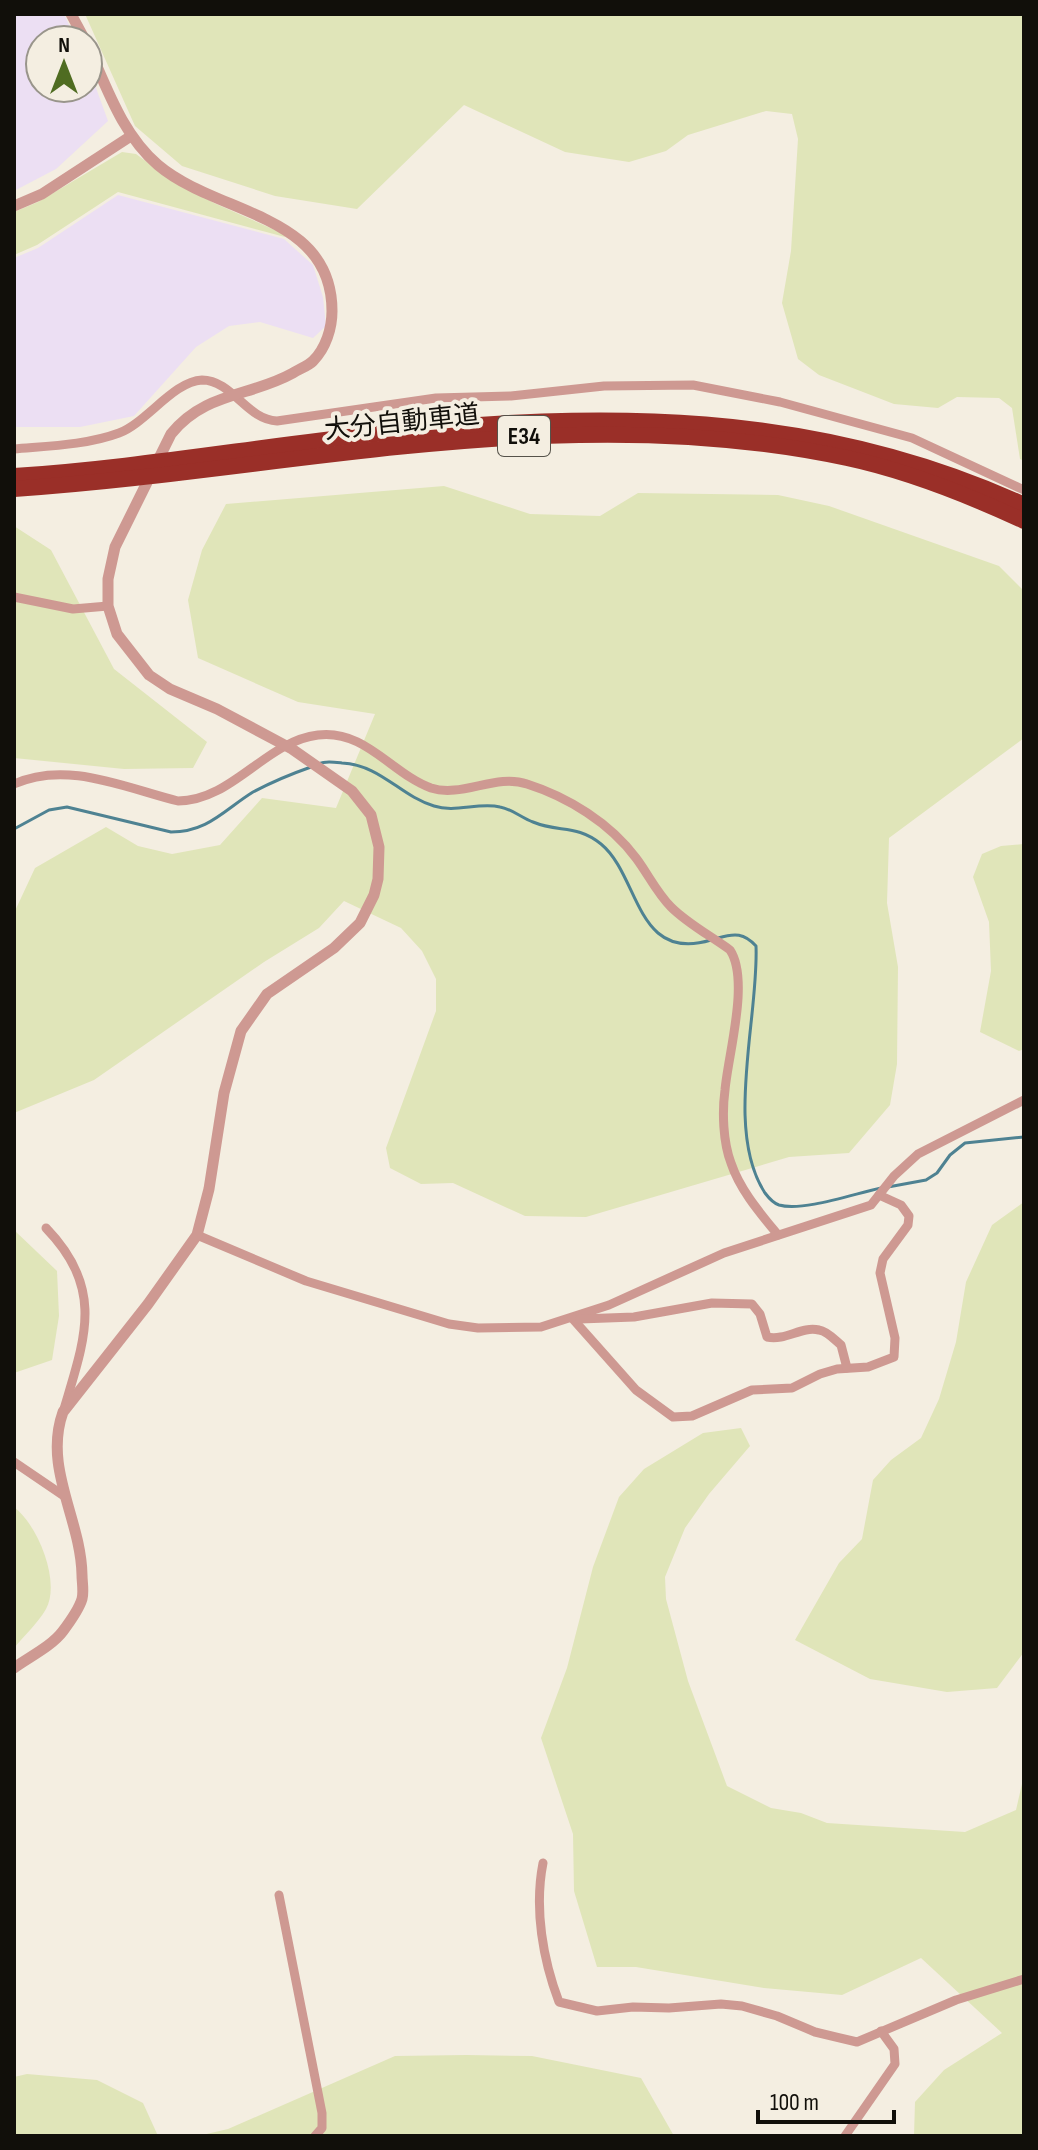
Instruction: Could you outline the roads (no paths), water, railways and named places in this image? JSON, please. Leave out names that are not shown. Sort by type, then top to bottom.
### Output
[{"type":"highway","name":"大分自動車道","points":[[14,476],[170,462],[373,435],[469,426],[569,420],[659,421],[778,431],[854,446],[921,464],[983,486],[1024,505]]},
{"type":"highway","name":"大分自動車道","points":[[14,489],[166,476],[375,448],[470,439],[658,434],[775,444],[850,458],[977,499],[1024,521]]},
{"type":"street","points":[[63,1412],[148,1304],[197,1235],[209,1189],[224,1093],[241,1031],[267,994],[334,948],[360,923],[378,879],[379,847],[371,815],[352,791],[292,749],[217,709],[170,689],[149,675],[117,634],[108,606],[108,579],[115,547],[171,434],[184,418],[232,394],[274,383],[313,362],[325,346],[332,319],[332,295],[328,275],[317,256],[289,233],[272,221],[213,198],[160,166],[131,136],[104,79]]},
{"type":"street","points":[[14,206],[42,194],[131,136]]},
{"type":"street","points":[[14,449],[51,446],[116,434],[198,380],[215,383],[267,421],[436,398],[511,396],[604,386],[693,385],[780,402],[912,438],[1024,490]]},
{"type":"street","points":[[14,597],[73,609],[108,606]]},
{"type":"street","points":[[14,784],[41,775],[88,777],[178,801],[192,801],[208,795],[295,741],[320,734],[349,738],[385,757],[412,779],[434,789],[522,782],[551,792],[574,805],[597,820],[634,855],[673,909],[730,950],[735,957],[737,1005],[724,1091],[727,1146],[730,1163],[740,1183],[778,1235]]},
{"type":"street","points":[[197,1235],[306,1281],[449,1324],[478,1328],[541,1327],[671,1279],[724,1253],[871,1205],[894,1176],[918,1154],[1024,1100]]},
{"type":"street","points":[[572,1318],[636,1390],[673,1417],[692,1416],[752,1390],[792,1388],[820,1374],[887,1362],[894,1357],[895,1338],[880,1273],[883,1259],[908,1225],[909,1216],[901,1205],[879,1195]]},
{"type":"street","points":[[14,1668],[62,1633],[82,1599],[81,1561],[74,1523],[64,1496],[57,1451],[58,1431],[84,1341],[86,1300],[67,1252],[46,1228]]},
{"type":"street","points":[[572,1318],[613,1319],[712,1303],[752,1304],[760,1314],[767,1337],[777,1339],[819,1329],[841,1345],[847,1368]]},
{"type":"street","points":[[14,1462],[64,1496]]},
{"type":"street","points":[[543,1863],[540,1922],[549,1973],[559,2002],[597,2011],[633,2007],[742,2006],[842,2040],[857,2042],[956,2000],[1024,1979]]},
{"type":"street","points":[[279,1895],[322,2113],[322,2128],[315,2136]]},
{"type":"street","points":[[845,2136],[895,2064],[894,2049],[881,2031]]},
{"type":"waterway","points":[[318,764],[339,763],[368,769],[434,806],[500,807],[542,825],[575,831],[592,838],[614,858],[653,928],[667,939],[686,944],[711,940]]},
{"type":"waterway","points":[[14,829],[49,810],[67,807],[171,832],[184,831],[215,819],[260,788],[311,767]]},
{"type":"waterway","points":[[718,938],[739,935],[756,946],[745,1106],[753,1167],[765,1193],[779,1205],[802,1206],[881,1188]]},
{"type":"waterway","points":[[888,1187],[926,1180],[937,1173],[950,1155],[965,1143],[1024,1137]]}]
